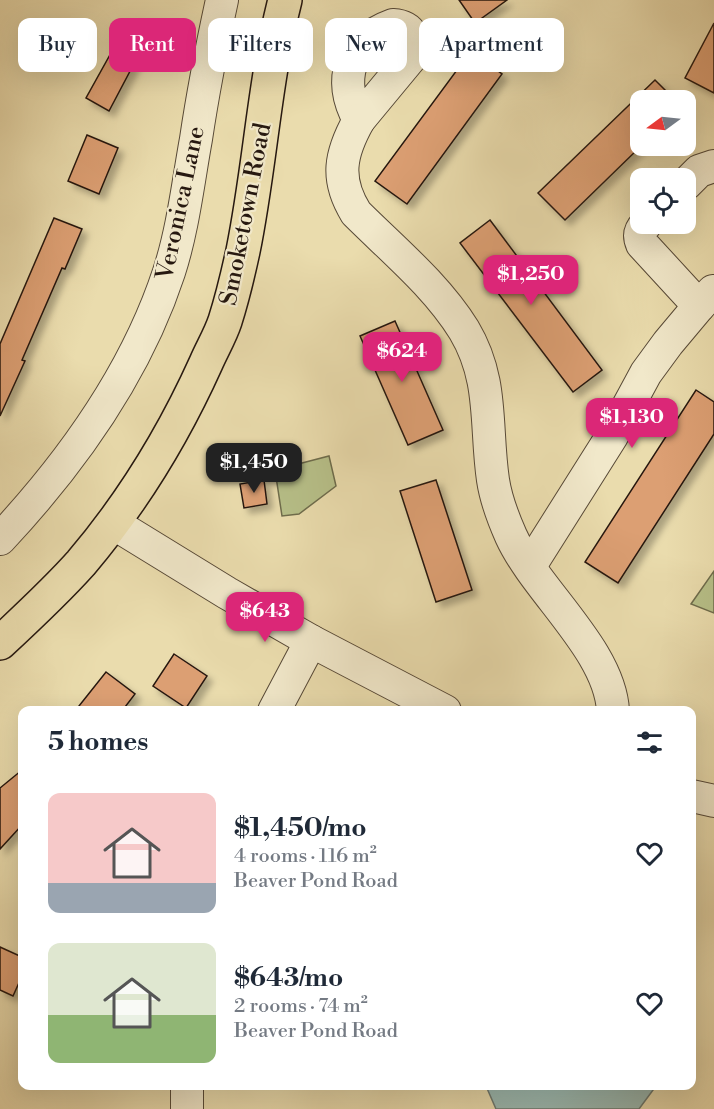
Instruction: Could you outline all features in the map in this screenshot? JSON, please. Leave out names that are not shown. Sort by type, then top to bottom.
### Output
[{"type":"main road","name":"Smoketown Road","points":[[0,643],[34,612],[81,563],[113,523],[154,461],[189,399],[225,322],[242,253],[254,188],[266,95],[285,0]]},
{"type":"street","name":"Veronica Lane","points":[[0,539],[53,477],[99,415],[127,369],[150,321],[169,271],[182,219],[204,86],[222,0]]},
{"type":"street","points":[[359,120],[342,157],[342,177],[348,199],[356,213],[441,298],[465,331],[478,360],[487,391],[493,479],[500,510],[513,540],[598,663],[609,686],[612,706]]},
{"type":"street","points":[[696,174],[714,166]]},
{"type":"street","points":[[530,566],[612,436],[646,373],[668,343],[707,298],[642,244],[640,234]]},
{"type":"street","points":[[113,523],[226,593],[311,641],[435,706]]},
{"type":"street","points":[[277,706],[311,641]]},
{"type":"street","points":[[696,797],[714,801]]},
{"type":"street","points":[[187,1090],[187,1109]]},
{"type":"green space","points":[[329,456],[336,486],[299,514],[282,516],[275,470]]},
{"type":"green space","points":[[714,571],[714,613],[691,604]]},
{"type":"water","points":[[488,1090],[653,1090],[639,1109],[496,1109]]},
{"type":"building","points":[[459,0],[507,0],[482,18],[472,18]]},
{"type":"building","points":[[714,23],[714,93],[685,78]]},
{"type":"building","points":[[109,57],[109,72],[130,72],[109,111],[86,98]]},
{"type":"building","points":[[455,72],[499,72],[502,74],[407,204],[375,181]]},
{"type":"building","points":[[655,80],[665,90],[645,90]]},
{"type":"building","points":[[630,104],[631,156],[565,220],[538,193]]},
{"type":"building","points":[[87,135],[118,148],[99,194],[68,181]]},
{"type":"building","points":[[54,218],[82,229],[65,269],[62,268],[22,360],[25,361],[0,416],[0,344]]},
{"type":"building","points":[[490,220],[602,370],[573,392],[460,243]]},
{"type":"building","points":[[395,321],[443,430],[408,445],[360,336]]},
{"type":"building","points":[[696,390],[714,402],[714,434],[618,583],[585,562]]},
{"type":"building","points":[[264,480],[267,504],[244,508],[240,484]]},
{"type":"building","points":[[436,480],[472,590],[436,602],[400,491]]},
{"type":"building","points":[[174,654],[207,676],[187,706],[183,706],[153,686]]},
{"type":"building","points":[[106,672],[135,694],[126,706],[79,706]]},
{"type":"building","points":[[18,773],[18,829],[0,849],[0,788]]},
{"type":"building","points":[[0,947],[18,955],[18,985],[13,996],[0,990]]}]
